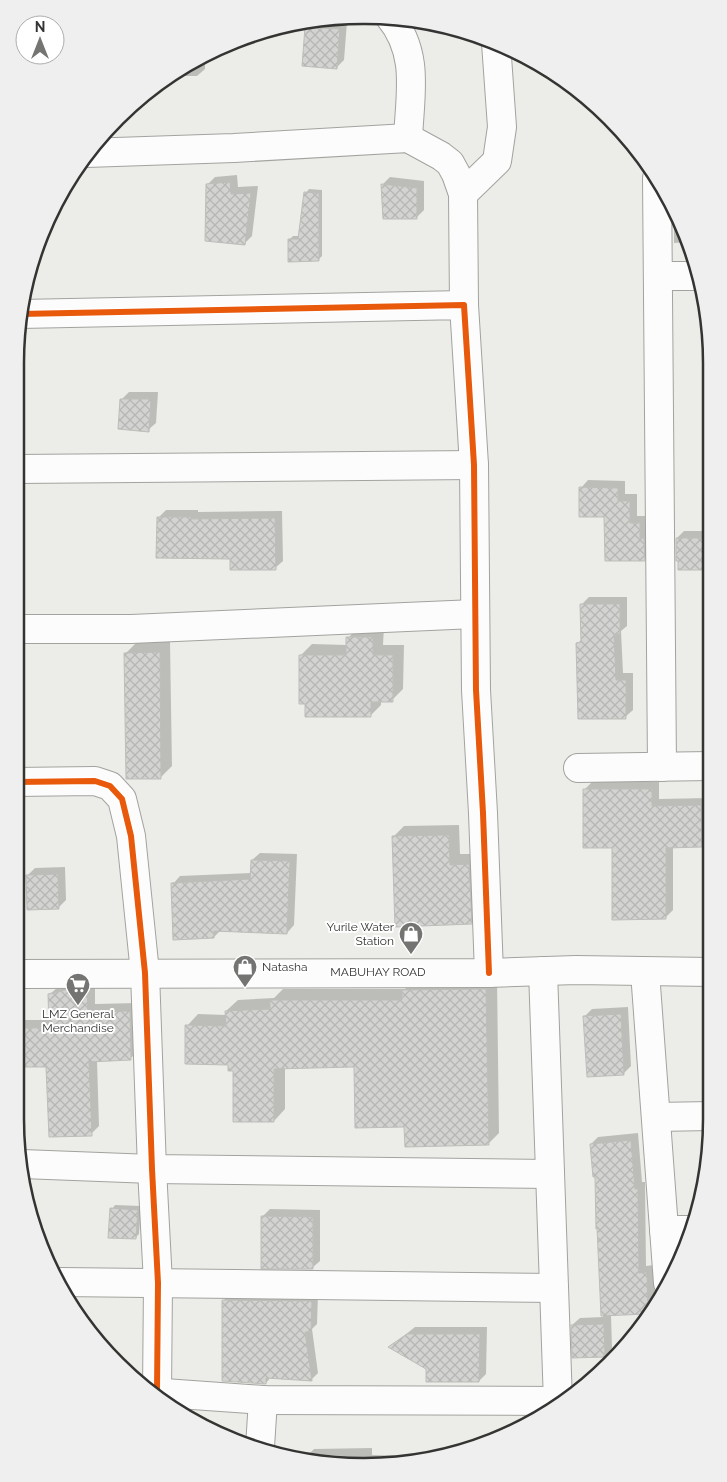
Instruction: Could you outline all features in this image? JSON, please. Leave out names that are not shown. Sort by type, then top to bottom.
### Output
[{"type":"street","points":[[396,25],[408,49],[411,67],[408,138]]},
{"type":"street","points":[[463,194],[497,161],[502,127],[497,51]]},
{"type":"street","points":[[97,153],[234,148],[408,138],[441,156],[450,163],[456,174],[463,194],[464,305],[474,465],[476,690],[489,973]]},
{"type":"street","points":[[657,193],[662,767]]},
{"type":"street","points":[[659,276],[692,276]]},
{"type":"street","points":[[28,314],[464,305]]},
{"type":"street","points":[[24,469],[474,465]]},
{"type":"street","points":[[24,630],[131,629],[475,614]]},
{"type":"street","points":[[578,768],[703,766]]},
{"type":"street","points":[[24,782],[95,782],[110,786],[122,799],[131,836],[146,973],[152,1169],[158,1283],[153,1385]]},
{"type":"street","name":"MABUHAY ROAD","points":[[24,974],[489,973],[576,970],[703,972]]},
{"type":"street","points":[[543,971],[558,1397]]},
{"type":"street","points":[[645,972],[667,1271]]},
{"type":"street","points":[[656,1117],[703,1116]]},
{"type":"street","points":[[27,1164],[152,1169],[550,1174]]},
{"type":"street","points":[[664,1230],[684,1230]]},
{"type":"street","points":[[66,1282],[554,1288]]},
{"type":"street","points":[[164,1393],[263,1400],[550,1402]]},
{"type":"street","points":[[260,1442],[263,1400]]},
{"type":"building","points":[[305,29],[340,29],[337,69],[302,66]]},
{"type":"building","points":[[230,182],[231,194],[251,193],[245,245],[205,241],[206,184]]},
{"type":"building","points":[[381,184],[417,188],[417,219],[383,219]]},
{"type":"building","points":[[304,192],[319,193],[319,261],[288,262],[288,239],[298,239]]},
{"type":"building","points":[[120,399],[151,399],[149,432],[118,429]]},
{"type":"building","points":[[579,487],[618,488],[618,501],[630,501],[630,523],[640,523],[640,538],[644,538],[645,561],[605,561],[604,517],[579,517]]},
{"type":"building","points":[[157,517],[191,517],[191,519],[275,518],[276,570],[230,570],[230,559],[156,558]]},
{"type":"building","points":[[676,538],[703,538],[703,570],[678,570]]},
{"type":"building","points":[[580,604],[620,604],[620,634],[614,634],[616,680],[626,680],[626,719],[578,719],[576,643],[581,642]]},
{"type":"building","points":[[346,637],[373,637],[373,655],[393,655],[393,702],[371,702],[371,717],[305,717],[305,704],[299,704],[299,655],[346,655]]},
{"type":"building","points":[[160,652],[161,779],[126,779],[124,653]]},
{"type":"building","points":[[583,789],[652,789],[652,806],[701,805],[702,847],[666,848],[666,919],[612,920],[612,848],[583,848]]},
{"type":"building","points":[[449,835],[450,865],[469,864],[472,924],[395,927],[392,836]]},
{"type":"building","points":[[251,860],[290,861],[287,934],[214,931],[214,938],[173,940],[171,883],[250,879]]},
{"type":"building","points":[[58,874],[59,909],[27,910],[26,875]]},
{"type":"building","points":[[87,989],[88,1012],[130,1011],[131,1060],[89,1062],[92,1136],[49,1137],[46,1067],[24,1067],[24,1028],[49,1028],[48,994],[65,990]]},
{"type":"building","points":[[486,989],[489,1145],[405,1147],[404,1127],[355,1128],[354,1067],[274,1069],[274,1122],[233,1122],[233,1071],[228,1071],[228,1065],[185,1064],[185,1025],[226,1026],[225,1011],[270,1009],[270,1000],[402,1000],[402,990]]},
{"type":"building","points":[[621,1014],[624,1075],[587,1077],[583,1016]]},
{"type":"building","points":[[631,1140],[635,1189],[638,1189],[639,1273],[647,1272],[648,1304],[641,1314],[601,1316],[595,1177],[593,1177],[590,1144]]},
{"type":"building","points":[[110,1208],[138,1210],[136,1239],[108,1238]]},
{"type":"building","points":[[261,1216],[313,1217],[313,1269],[261,1269]]},
{"type":"building","points":[[222,1300],[312,1301],[311,1332],[305,1332],[312,1381],[266,1378],[266,1384],[222,1381]]},
{"type":"building","points":[[604,1324],[605,1357],[572,1358],[571,1325]]},
{"type":"building","points":[[407,1334],[480,1334],[479,1382],[426,1382],[426,1369],[388,1347]]},
{"type":"cycle path","points":[[28,314],[464,305],[474,465],[476,690],[489,973]]},
{"type":"cycle path","points":[[24,782],[95,781],[110,786],[122,799],[131,836],[145,973],[158,1283],[157,1388]]},
{"type":"place","name":"Yurile Water Station","points":[[411,955]]},
{"type":"place","name":"Natasha","points":[[245,988]]},
{"type":"place","name":"LMZ General Merchandise","points":[[78,1006]]}]
